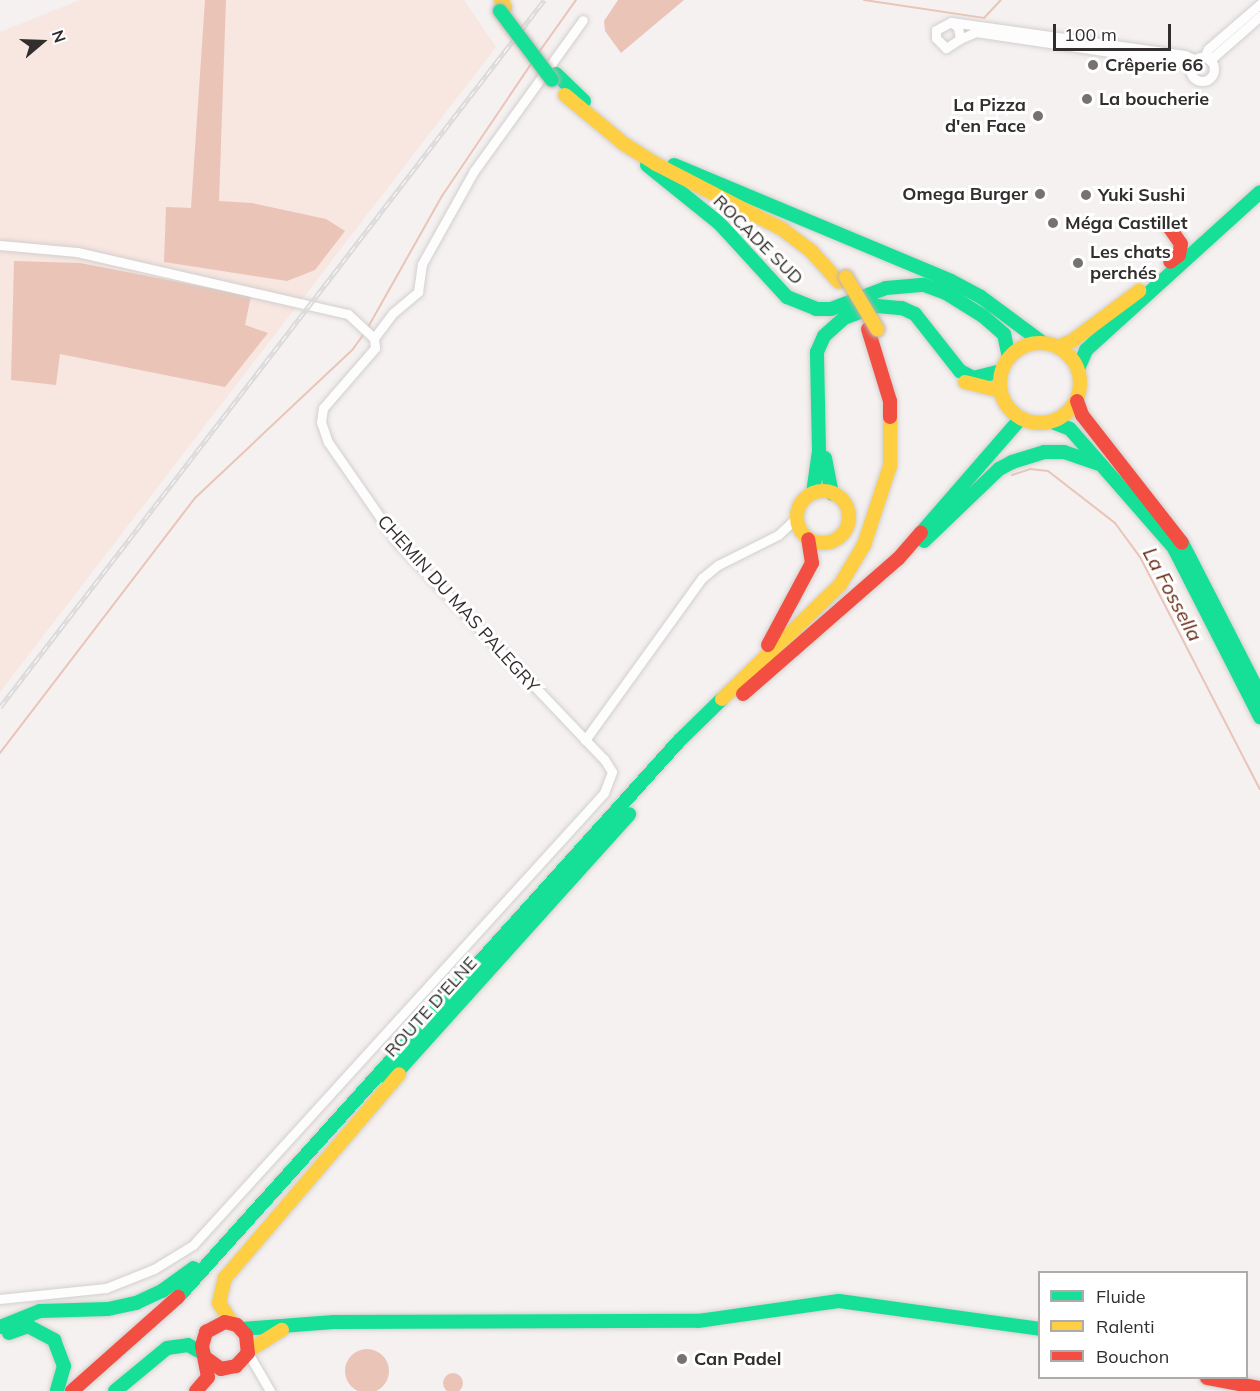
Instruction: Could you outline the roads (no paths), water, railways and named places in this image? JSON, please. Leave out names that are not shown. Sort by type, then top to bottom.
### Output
[{"type":"main road","name":"ROCADE SUD","points":[[500,5],[565,95],[602,130],[720,224],[787,297],[808,307],[831,309],[886,288],[908,284],[924,285],[946,293],[983,316],[1004,334],[1009,344],[1009,357]]},
{"type":"main road","name":"ROCADE SUD","points":[[554,77],[604,119],[646,148],[731,190],[951,281],[981,297],[1043,343]]},
{"type":"main road","points":[[565,95],[624,144],[656,164],[782,229],[842,279]]},
{"type":"main road","points":[[731,190],[790,225],[817,246],[842,279],[892,366],[898,401],[901,434],[896,487],[866,562],[846,593],[797,646]]},
{"type":"main road","points":[[1052,422],[1077,401],[1080,391],[1078,369],[1086,350],[1260,192]]},
{"type":"main road","points":[[1115,308],[1179,255],[1179,240],[1167,224]]},
{"type":"main road","points":[[1058,347],[1072,341],[1189,255]]},
{"type":"main road","points":[[678,741],[769,644],[812,563],[802,529],[799,507],[813,493],[819,451],[817,352],[828,331],[844,318],[877,306],[902,308],[915,314],[960,371],[974,378],[1001,371]]},
{"type":"main road","points":[[832,493],[825,449],[824,357],[843,328],[868,317],[898,315],[914,326],[952,374],[966,383],[1000,391]]},
{"type":"main road","points":[[678,741],[769,651],[821,607],[840,585],[864,545],[884,490],[892,437],[883,369],[872,329]]},
{"type":"main road","points":[[1078,369],[1058,347],[1043,343],[1024,346],[1009,357],[1001,371],[1000,391],[1007,407],[1020,419],[1038,424],[1052,422],[1070,429],[1108,469],[1174,548],[1260,717]]},
{"type":"main road","points":[[1077,401],[1082,415],[1183,544],[1260,695]]},
{"type":"main road","points":[[797,646],[898,559],[1020,419]]},
{"type":"main road","points":[[898,559],[914,550],[999,469],[1012,462],[1044,452],[1064,452],[1108,469]]},
{"type":"main road","points":[[802,529],[825,543],[837,538],[846,528],[845,504],[832,493],[813,493]]},
{"type":"main road","name":"ROUTE D'ELNE","points":[[90,1391],[181,1309],[229,1260],[681,755],[797,646]]},
{"type":"main road","name":"ROUTE D'ELNE","points":[[72,1391],[174,1301],[678,741]]},
{"type":"main road","points":[[248,1352],[237,1326],[219,1303],[225,1278],[429,1037]]},
{"type":"main road","points":[[0,1327],[40,1311],[123,1306],[162,1291],[192,1270],[287,1177]]},
{"type":"main road","points":[[196,1391],[208,1377],[203,1339],[211,1327],[298,1324],[698,1321],[839,1302],[1038,1329]]},
{"type":"main road","points":[[204,1391],[248,1352],[298,1324]]},
{"type":"main road","points":[[0,1339],[28,1326],[54,1340],[62,1353],[64,1366],[57,1391]]},
{"type":"main road","points":[[115,1391],[167,1348],[188,1345],[215,1366],[232,1368]]},
{"type":"main road","points":[[1217,1379],[1260,1388]]},
{"type":"street","points":[[1260,4],[1208,49],[1207,58],[1214,70],[1203,81],[1192,75],[1192,62],[1185,55],[951,22],[940,25],[936,38],[946,48],[976,32],[1192,62],[1207,58],[1260,16]]},
{"type":"street","points":[[0,245],[77,252],[261,291],[348,314],[372,336],[393,313],[418,292],[422,264],[474,171],[584,20]]},
{"type":"street","points":[[951,22],[958,27],[960,39]]},
{"type":"street","name":"CHEMIN DU MAS PALEGRY","points":[[372,336],[375,348],[369,359],[323,408],[321,422],[328,442],[398,543],[585,740]]},
{"type":"street","points":[[0,1299],[106,1288],[154,1269],[193,1245],[604,793],[612,772],[585,740],[702,578],[718,565],[778,535],[802,529]]},
{"type":"street","points":[[248,1352],[270,1391]]},
{"type":"street","points":[[232,1368],[253,1374],[264,1391]]},
{"type":"waterway","points":[[539,52],[576,0]]},
{"type":"waterway","points":[[864,0],[984,18],[1001,0]]},
{"type":"waterway","points":[[367,329],[442,196],[531,64]]},
{"type":"waterway","points":[[0,753],[195,498],[353,349],[364,334]]},
{"type":"waterway","name":"La Fossella","points":[[1012,475],[1030,469],[1048,471],[1115,523],[1140,557],[1260,789]]},
{"type":"railway","points":[[0,707],[544,0]]},
{"type":"place","name":"Crêperie 66","points":[[1093,65]]},
{"type":"place","name":"La boucherie","points":[[1087,99]]},
{"type":"place","name":"La Pizza d'en Face","points":[[1038,116]]},
{"type":"place","name":"Omega Burger","points":[[1040,194]]},
{"type":"place","name":"Yuki Sushi","points":[[1086,195]]},
{"type":"place","name":"Méga Castillet","points":[[1053,223]]},
{"type":"place","name":"Les chats perchés","points":[[1078,263]]},
{"type":"place","name":"Can Padel","points":[[682,1359]]}]
